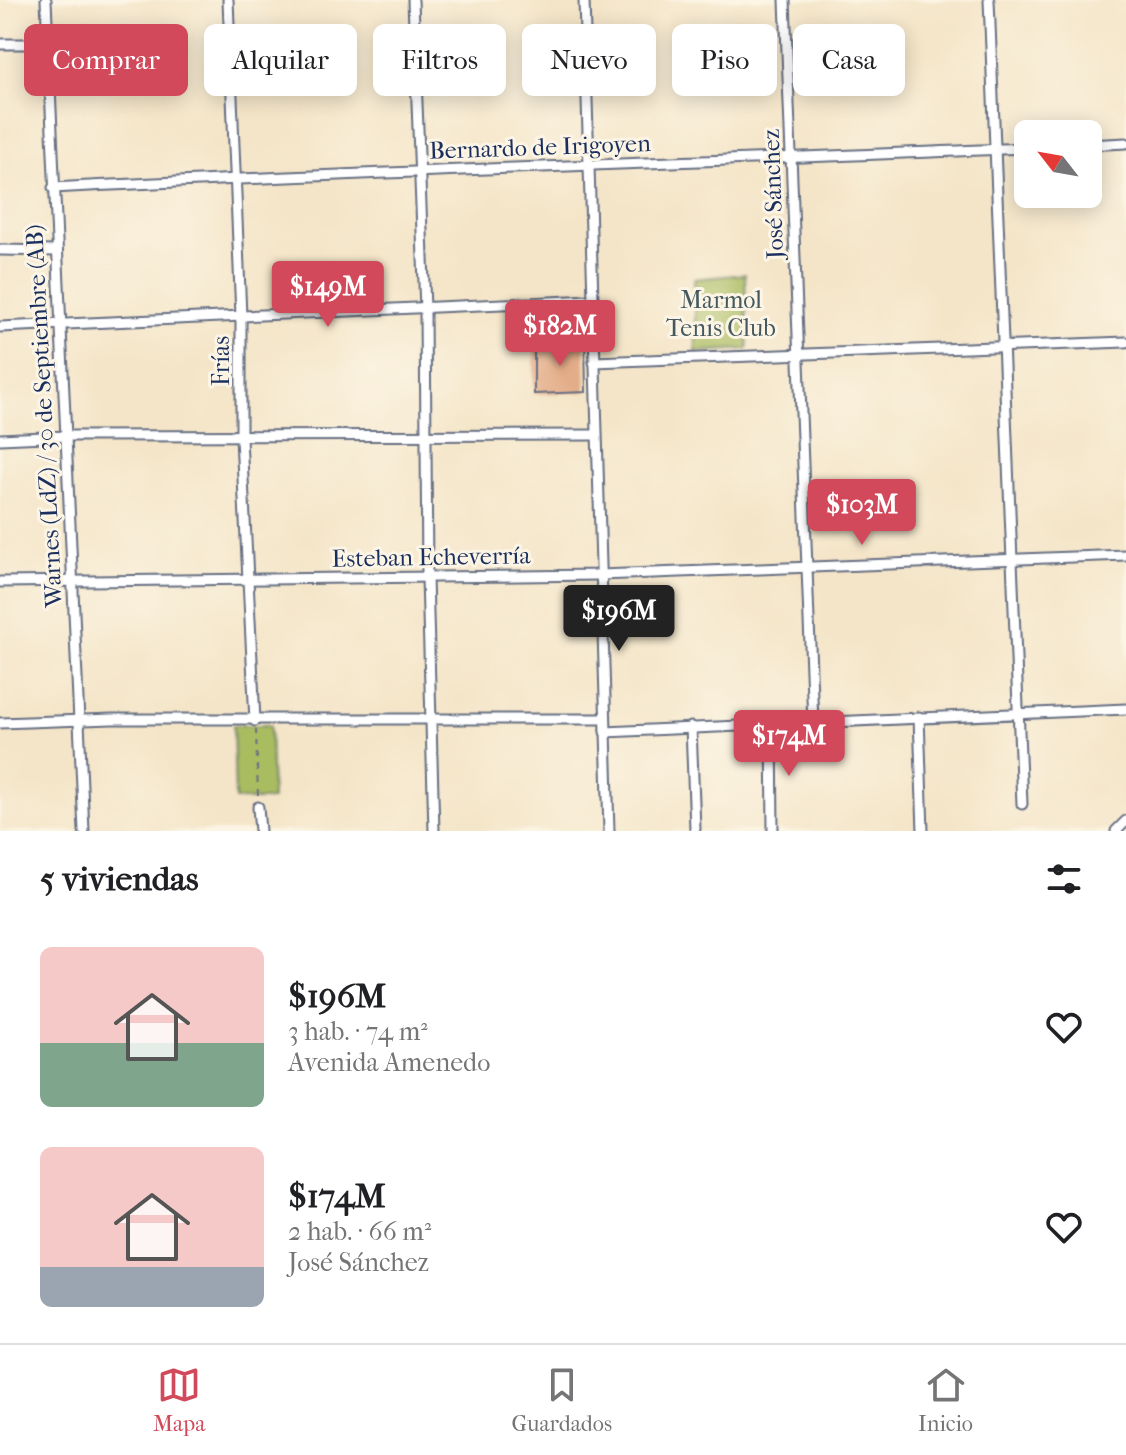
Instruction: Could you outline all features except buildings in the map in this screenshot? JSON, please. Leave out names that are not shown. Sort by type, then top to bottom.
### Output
[{"type":"street","name":"Warnes (LdZ) / 30 de Septiembre (AB)","points":[[46,0],[47,24]]},
{"type":"street","name":"Frías","points":[[228,0],[241,316],[241,438],[255,721]]},
{"type":"street","points":[[413,0],[425,309],[424,438],[434,831]]},
{"type":"street","points":[[584,0],[609,831]]},
{"type":"street","name":"José Sánchez","points":[[785,0],[813,723]]},
{"type":"street","points":[[989,0],[1022,804]]},
{"type":"street","points":[[0,44],[24,44]]},
{"type":"street","name":"Warnes (LdZ) / 30 de Septiembre (AB)","points":[[50,96],[84,831]]},
{"type":"street","points":[[1102,144],[1126,143]]},
{"type":"street","name":"Bernardo de Irigoyen","points":[[53,188],[420,170],[1014,148]]},
{"type":"street","points":[[0,250],[57,251]]},
{"type":"street","points":[[0,327],[592,300]]},
{"type":"street","points":[[594,362],[1126,342]]},
{"type":"street","points":[[0,439],[67,436],[424,438],[595,435]]},
{"type":"street","name":"Esteban Echeverría","points":[[0,582],[600,575],[1126,555]]},
{"type":"street","points":[[605,732],[1126,709]]},
{"type":"street","points":[[919,717],[923,831]]},
{"type":"street","points":[[0,723],[78,720],[604,719]]},
{"type":"street","points":[[772,725],[773,831]]},
{"type":"street","points":[[691,727],[695,829]]},
{"type":"street","points":[[258,807],[260,831]]},
{"type":"street","points":[[1116,831],[1126,821]]},
{"type":"path","points":[[255,721],[258,807]]},
{"type":"green space","name":"Marmol Tenis Club","points":[[745,274],[748,349],[696,352],[694,279]]},
{"type":"green space","points":[[233,725],[270,725],[272,800],[235,800]]}]
